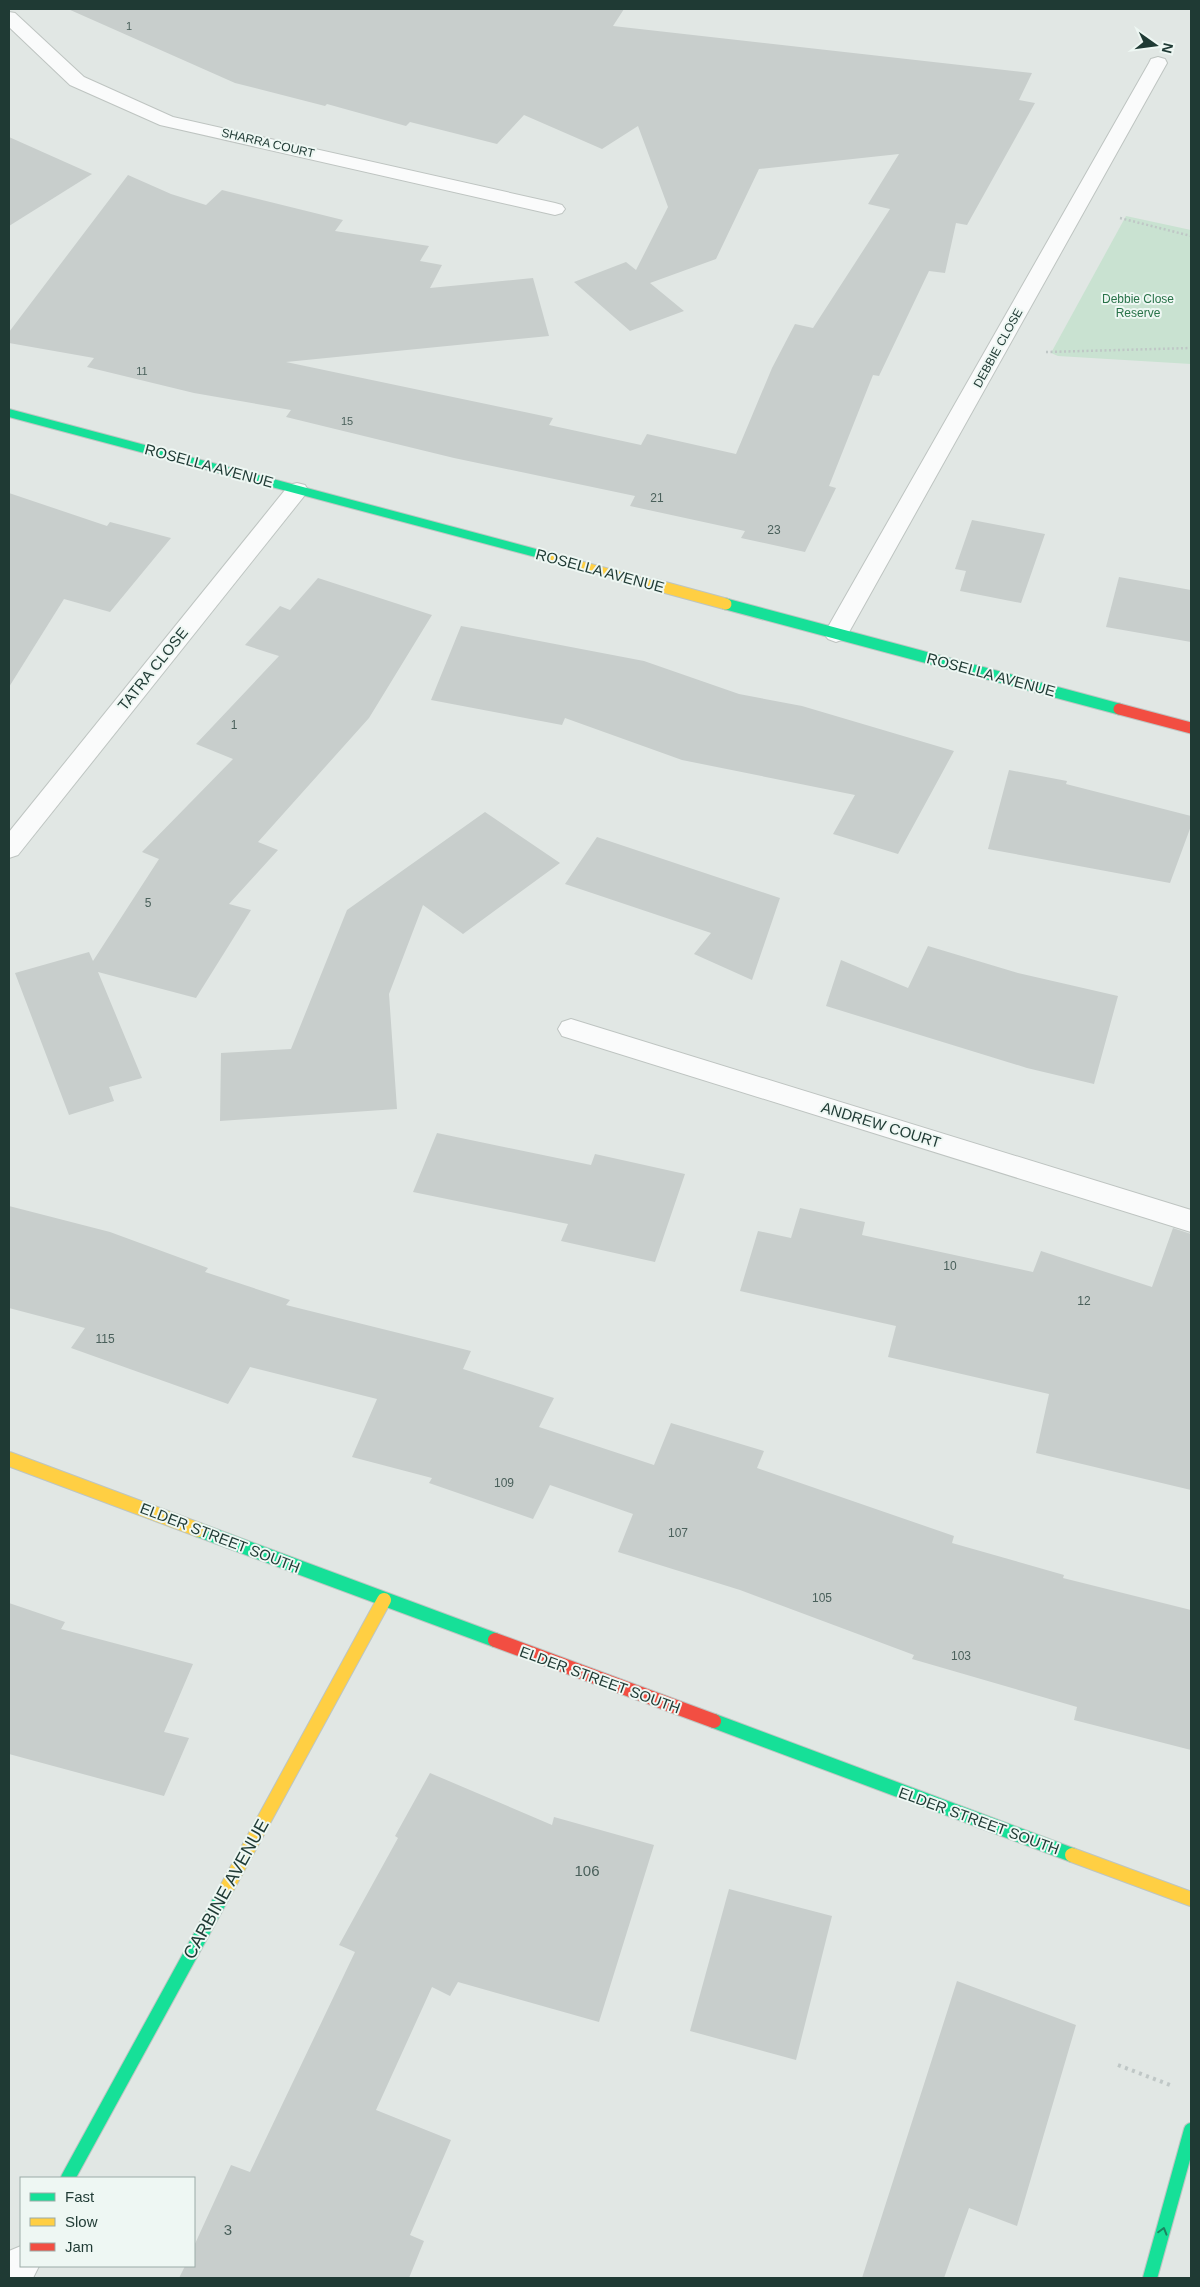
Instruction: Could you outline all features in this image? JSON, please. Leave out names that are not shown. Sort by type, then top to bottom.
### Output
[{"type":"street","name":"SHARRA COURT","points":[[9,17],[77,81],[167,120],[555,209]]},
{"type":"street","name":"DEBBIE CLOSE","points":[[836,634],[1158,63]]},
{"type":"street","name":"ROSELLA AVENUE","points":[[9,413],[1191,728]]},
{"type":"street","name":"TATRA CLOSE","points":[[9,849],[297,490]]},
{"type":"street","name":"ANDREW COURT","points":[[571,1029],[1191,1221]]},
{"type":"street","name":"ELDER STREET SOUTH","points":[[9,1459],[1191,1900]]},
{"type":"street","name":"CARBINE AVENUE","points":[[69,2177],[384,1600]]},
{"type":"street","points":[[1150,2278],[1191,2130]]},
{"type":"street","points":[[14,2278],[20,2266]]},
{"type":"path","points":[[1120,218],[1191,236]]},
{"type":"path","points":[[1046,352],[1191,348]]},
{"type":"path","points":[[1118,2065],[1173,2086]]},
{"type":"green space","name":"Debbie Close Reserve","points":[[1126,216],[1191,230],[1191,364],[1058,356],[1051,353]]},
{"type":"building","points":[[68,9],[624,9],[613,26],[1032,73],[1019,100],[1035,103],[967,225],[956,223],[945,273],[929,271],[879,376],[873,375],[829,486],[836,488],[805,552],[741,538],[745,531],[630,506],[635,496],[454,458],[286,417],[291,410],[194,393],[87,367],[94,358],[9,343],[9,332],[128,175],[171,194],[206,205],[222,190],[343,220],[335,231],[429,246],[420,261],[442,265],[430,288],[533,278],[549,336],[286,362],[553,418],[549,425],[641,445],[647,434],[736,454],[772,368],[795,324],[813,328],[890,209],[868,204],[899,154],[759,169],[716,259],[650,283],[684,311],[630,331],[574,282],[626,262],[636,270],[668,207],[638,126],[602,149],[524,115],[497,144],[410,122],[406,126],[327,104],[325,106],[235,83]]},
{"type":"building","points":[[9,137],[92,174],[9,226]]},
{"type":"building","points":[[9,493],[107,526],[110,522],[171,538],[110,612],[64,599],[9,687]]},
{"type":"building","points":[[972,520],[1045,534],[1021,603],[960,591],[966,571],[955,569]]},
{"type":"building","points":[[1119,577],[1191,590],[1191,642],[1106,627]]},
{"type":"building","points":[[318,578],[432,615],[369,718],[258,842],[278,850],[229,904],[251,910],[196,998],[98,972],[142,1078],[109,1087],[114,1101],[69,1115],[15,973],[89,952],[93,961],[159,859],[142,852],[233,759],[196,744],[279,656],[245,645],[280,606],[290,610]]},
{"type":"building","points":[[461,626],[644,661],[739,694],[802,706],[954,751],[898,854],[833,834],[855,795],[682,760],[565,718],[562,725],[431,700]]},
{"type":"building","points":[[1009,770],[1067,781],[1066,784],[1191,816],[1191,826],[1170,883],[988,849]]},
{"type":"building","points":[[485,812],[560,863],[463,934],[423,905],[389,994],[397,1109],[220,1121],[221,1053],[291,1049],[347,910]]},
{"type":"building","points":[[597,837],[780,898],[752,980],[694,954],[711,933],[565,884]]},
{"type":"building","points":[[928,946],[1018,973],[1118,996],[1094,1084],[1027,1068],[826,1006],[841,960],[908,988]]},
{"type":"building","points":[[437,1133],[591,1165],[595,1154],[685,1174],[655,1262],[561,1241],[568,1224],[413,1192]]},
{"type":"building","points":[[9,1206],[110,1232],[208,1268],[205,1272],[290,1300],[286,1305],[471,1351],[463,1369],[554,1398],[539,1427],[654,1465],[671,1423],[764,1451],[757,1468],[954,1536],[952,1543],[1064,1575],[1063,1578],[1191,1610],[1191,1750],[1074,1720],[1077,1707],[912,1659],[914,1655],[740,1590],[618,1552],[633,1514],[550,1485],[533,1519],[429,1483],[432,1478],[352,1457],[377,1399],[250,1367],[228,1404],[71,1348],[85,1328],[9,1308]]},
{"type":"building","points":[[800,1208],[865,1222],[862,1235],[1033,1272],[1041,1251],[1152,1287],[1173,1228],[1191,1234],[1191,1490],[1036,1453],[1049,1394],[888,1357],[896,1326],[740,1291],[758,1231],[791,1238]]},
{"type":"building","points":[[9,1603],[65,1622],[61,1629],[193,1664],[164,1732],[189,1738],[164,1796],[9,1754]]},
{"type":"building","points":[[430,1773],[552,1825],[554,1817],[654,1845],[599,2022],[458,1982],[450,1996],[432,1987],[376,2110],[451,2140],[410,2235],[424,2241],[409,2278],[179,2278],[184,2267],[195,2267],[195,2244],[231,2165],[250,2172],[355,1952],[339,1945],[398,1838],[395,1836]]},
{"type":"building","points":[[729,1889],[832,1916],[796,2060],[690,2031]]},
{"type":"building","points":[[957,1981],[1076,2025],[1017,2226],[969,2208],[944,2278],[862,2278]]},
{"type":"traffic: fast","points":[[9,413],[547,556]]},
{"type":"traffic: fast","points":[[726,604],[1119,709]]},
{"type":"traffic: fast","points":[[199,1530],[495,1640]]},
{"type":"traffic: fast","points":[[714,1721],[1072,1855]]},
{"type":"traffic: fast","points":[[69,2177],[223,1895]]},
{"type":"traffic: fast","points":[[1150,2278],[1191,2130]]},
{"type":"traffic: slow","points":[[547,556],[726,604]]},
{"type":"traffic: slow","points":[[9,1459],[199,1530]]},
{"type":"traffic: slow","points":[[223,1895],[384,1600]]},
{"type":"traffic: slow","points":[[1072,1855],[1191,1899]]},
{"type":"traffic: jam","points":[[1119,709],[1191,728]]},
{"type":"traffic: jam","points":[[495,1640],[714,1721]]}]
